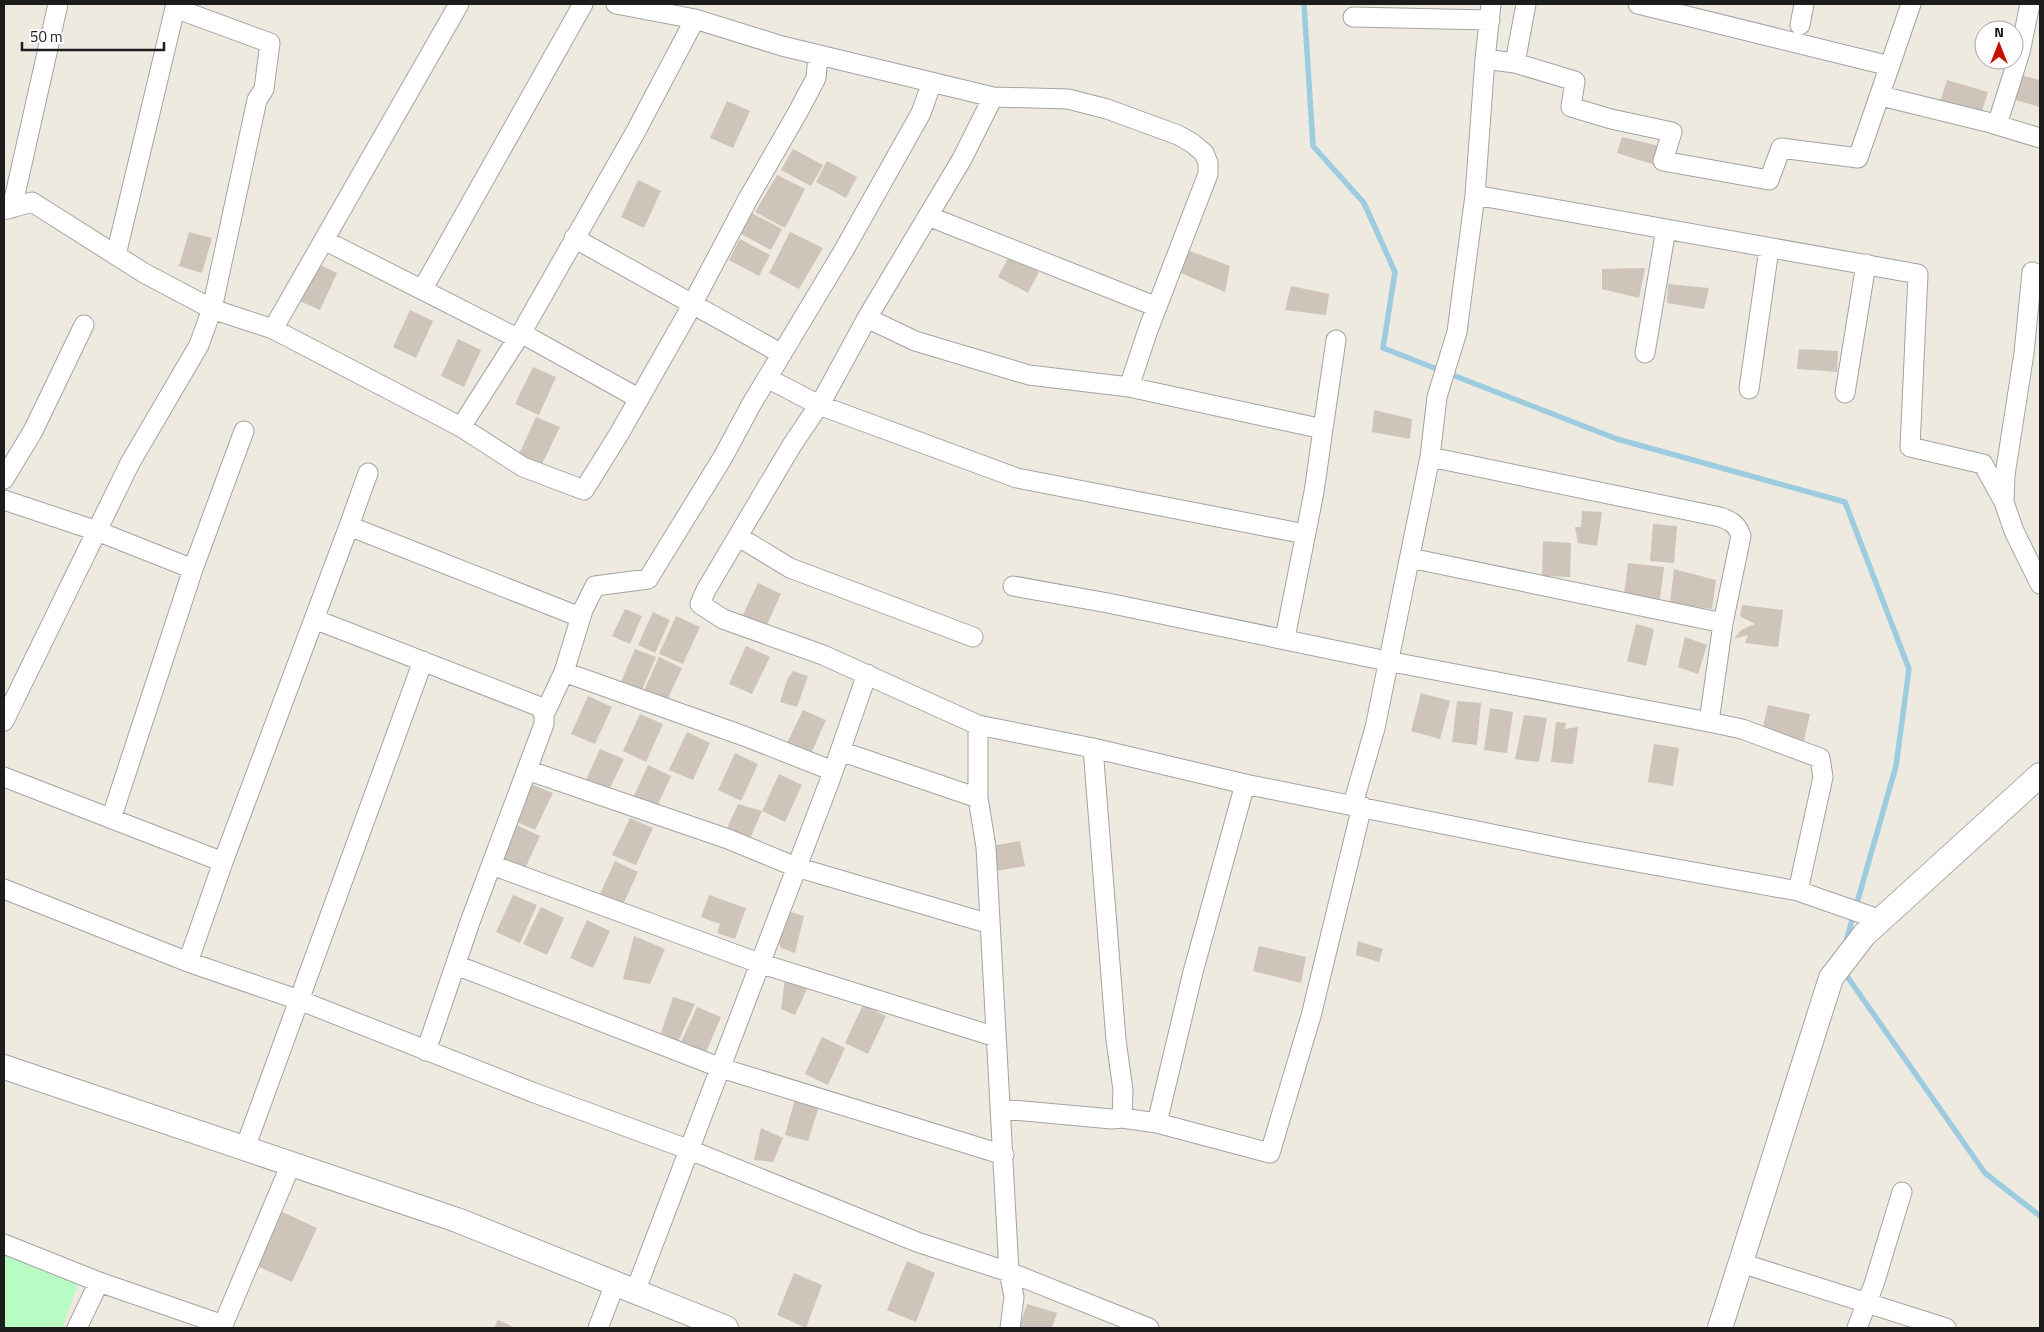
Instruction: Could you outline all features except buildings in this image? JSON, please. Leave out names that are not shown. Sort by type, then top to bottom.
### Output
[{"type":"street","points":[[58,4],[8,209],[32,202],[144,273],[212,309],[273,329],[462,427],[523,467],[584,490],[620,434],[638,398],[692,304],[748,197],[816,78],[818,55]]},
{"type":"street","points":[[273,329],[459,4]]},
{"type":"street","points":[[422,290],[583,4]]},
{"type":"street","points":[[616,4],[695,19],[782,46],[993,98],[1068,99],[1107,109],[1178,135],[1204,153],[1208,163],[1208,174],[1157,307],[1129,387]]},
{"type":"street","points":[[1515,63],[1526,4]]},
{"type":"street","points":[[1638,4],[1890,66]]},
{"type":"street","points":[[1800,25],[1804,4]]},
{"type":"street","points":[[1485,59],[1515,63],[1575,81],[1571,107],[1611,119],[1672,132],[1663,161],[1769,180],[1781,148],[1858,158],[1881,96],[1911,4]]},
{"type":"street","points":[[1997,126],[2020,52],[2030,4]]},
{"type":"street","points":[[4,720],[130,463],[199,344],[212,309],[257,100],[264,89],[270,43],[175,6],[116,256]]},
{"type":"street","points":[[1002,1109],[1112,1119],[1122,1118],[1157,1123],[1270,1153],[1312,1016],[1410,558],[1430,457],[1437,397],[1457,332],[1475,195],[1485,59],[1491,12],[1353,17]]},
{"type":"street","points":[[462,427],[519,336],[636,130],[695,19]]},
{"type":"street","points":[[426,1051],[544,724],[544,715],[564,672],[580,617],[595,586],[648,579],[723,457],[767,378],[893,164],[921,113],[932,82]]},
{"type":"street","points":[[1881,96],[2040,138]]},
{"type":"street","points":[[993,98],[962,159],[867,318],[818,405],[792,445],[739,538],[706,590],[700,604],[723,619],[867,674],[978,725],[1093,748],[1245,784],[1358,805],[1571,850],[1798,891],[1842,907],[1871,923]]},
{"type":"street","points":[[1475,195],[1918,274],[1910,448],[1982,464],[2004,502],[2014,531],[2040,584]]},
{"type":"street","points":[[928,216],[1157,307]]},
{"type":"street","points":[[1645,353],[1666,229]]},
{"type":"street","points":[[574,238],[782,354]]},
{"type":"street","points":[[324,240],[422,290],[519,336],[638,398]]},
{"type":"street","points":[[1750,389],[1769,248]]},
{"type":"street","points":[[1845,393],[1866,264]]},
{"type":"street","points":[[2004,502],[2005,474],[2024,353],[2032,272],[2040,275]]},
{"type":"street","points":[[867,318],[915,341],[1029,375],[1129,387],[1323,429]]},
{"type":"street","points":[[4,479],[34,431],[84,325]]},
{"type":"street","points":[[1286,638],[1314,492],[1336,340]]},
{"type":"street","points":[[767,378],[818,405],[1017,478],[1305,534]]},
{"type":"street","points":[[111,818],[193,569],[244,431]]},
{"type":"street","points":[[1430,457],[1731,521],[1738,527],[1741,536],[1723,623],[1709,722]]},
{"type":"street","points":[[188,962],[223,862],[368,473]]},
{"type":"street","points":[[4,500],[97,532],[193,569]]},
{"type":"street","points":[[349,526],[580,617]]},
{"type":"street","points":[[739,538],[790,568],[973,637]]},
{"type":"street","points":[[1410,558],[1723,623]]},
{"type":"street","points":[[1013,586],[1286,638],[1387,661],[1709,722],[1742,730],[1820,758],[1823,777],[1798,891]]},
{"type":"street","points":[[314,619],[540,707],[544,715]]},
{"type":"street","points":[[245,1148],[423,661]]},
{"type":"street","points":[[564,672],[744,736],[833,771]]},
{"type":"street","points":[[598,1328],[625,1288],[690,1150],[833,771],[867,674]]},
{"type":"street","points":[[978,725],[978,798],[986,847],[996,1037],[1002,1109],[1009,1272],[1014,1297],[1010,1328]]},
{"type":"street","points":[[1093,748],[1116,1040],[1123,1090],[1122,1118]]},
{"type":"street","points":[[840,750],[978,798]]},
{"type":"street","points":[[527,770],[728,839],[796,867],[990,924]]},
{"type":"street","points":[[4,777],[223,862]]},
{"type":"street","points":[[1157,1123],[1193,972],[1245,784]]},
{"type":"street","points":[[1720,1328],[1831,978],[1871,923],[2037,784]]},
{"type":"street","points":[[492,865],[760,963],[996,1037]]},
{"type":"street","points":[[4,889],[188,962],[299,1000],[426,1051],[690,1150],[918,1242],[1009,1272],[1149,1328]]},
{"type":"street","points":[[456,966],[721,1068],[1004,1155]]},
{"type":"street","points":[[4,1067],[457,1220],[726,1328]]},
{"type":"street","points":[[4,1244],[99,1282],[226,1327],[291,1164]]},
{"type":"street","points":[[1856,1328],[1865,1302],[1874,1284],[1902,1192]]},
{"type":"street","points":[[1741,1263],[1946,1328]]},
{"type":"street","points":[[78,1328],[99,1282]]},
{"type":"green space","points":[[4,1254],[79,1282],[62,1328],[4,1328]]},
{"type":"waterway","points":[[1304,4],[1313,146],[1364,203],[1395,272],[1383,348],[1617,439],[1845,502],[1909,669],[1896,766],[1845,945]]},
{"type":"waterway","points":[[1844,972],[1985,1173],[2040,1216]]}]
